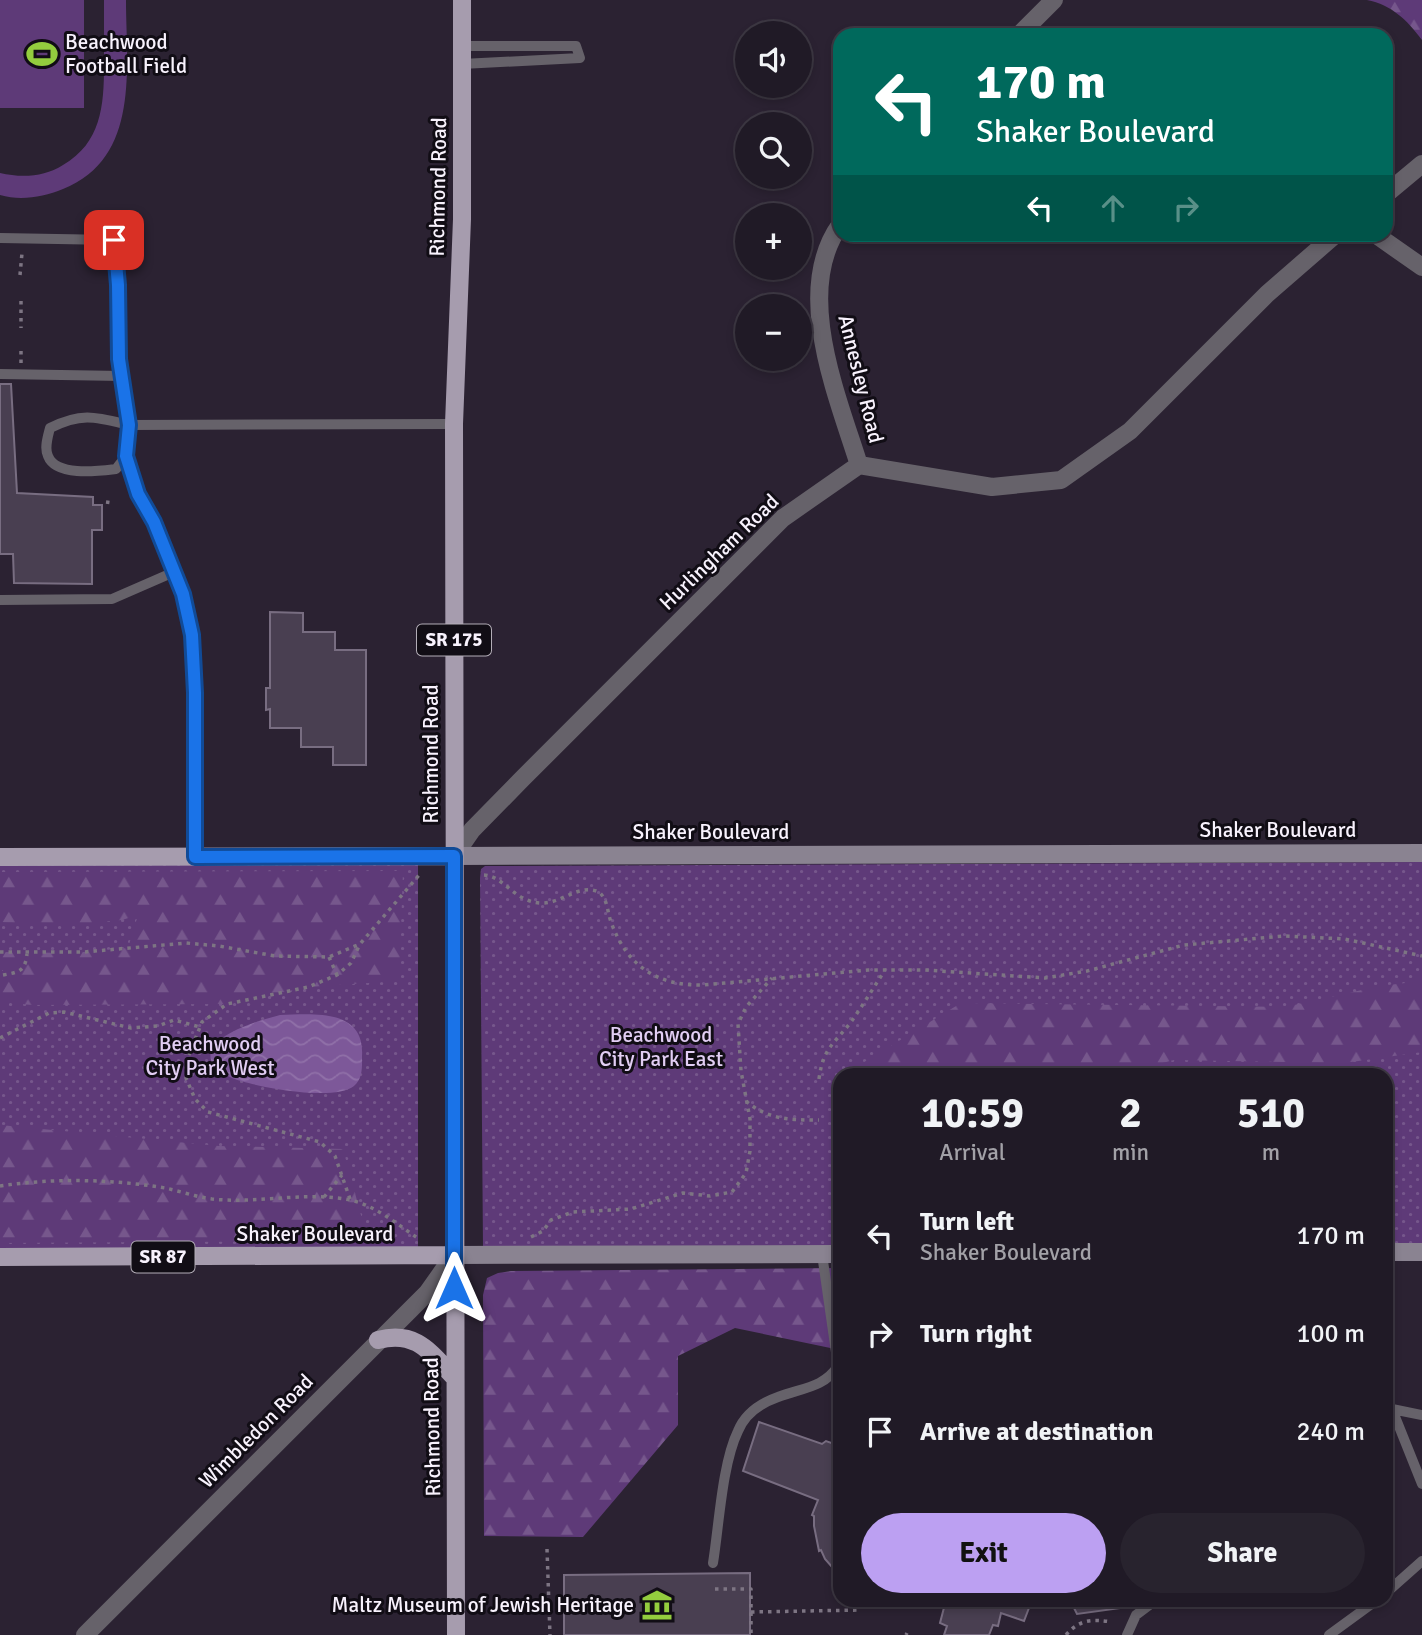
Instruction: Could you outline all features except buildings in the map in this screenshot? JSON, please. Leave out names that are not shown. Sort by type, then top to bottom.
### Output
[{"type":"main road","name":"Richmond Road","points":[[456,1635],[454,425],[462,219],[462,0]]},
{"type":"main road","name":"Shaker Boulevard","points":[[0,857],[1422,853]]},
{"type":"main road","points":[[1393,1252],[1422,1252]]},
{"type":"main road","name":"Shaker Boulevard","points":[[0,1257],[831,1254]]},
{"type":"main road","points":[[378,1340],[394,1337],[416,1341],[454,1377]]},
{"type":"street","points":[[1026,28],[1055,0]]},
{"type":"street","points":[[1393,188],[1422,164]]},
{"type":"street","name":"Annesley Road","points":[[833,235],[818,288],[822,332],[859,464]]},
{"type":"street","points":[[859,464],[992,487],[1061,480],[1130,431],[1267,294],[1327,242]]},
{"type":"street","points":[[1386,242],[1422,267]]},
{"type":"street","name":"Hurlingham Road","points":[[454,856],[472,830],[783,518],[859,464]]},
{"type":"street","name":"Wimbledon Road","points":[[85,1635],[428,1292],[454,1255]]},
{"type":"lane","points":[[576,46],[580,58],[462,55],[576,46]]},
{"type":"lane","points":[[0,238],[114,240],[118,285],[119,359],[129,425],[126,456],[138,494],[154,522],[183,594],[192,635],[195,693],[195,857]]},
{"type":"lane","points":[[0,374],[122,376]]},
{"type":"lane","points":[[126,456],[117,469],[75,471],[57,466],[48,457],[50,428],[70,418],[100,418],[129,425],[454,425]]},
{"type":"lane","points":[[0,600],[112,599],[174,572]]},
{"type":"lane","points":[[831,1254],[833,1286]]},
{"type":"lane","points":[[713,1563],[730,1454],[738,1428],[756,1407],[775,1398],[818,1385],[833,1374]]},
{"type":"lane","points":[[1393,1407],[1422,1415]]},
{"type":"lane","points":[[1393,1417],[1422,1484]]},
{"type":"lane","points":[[1393,1587],[1422,1561]]},
{"type":"lane","points":[[1128,1635],[1136,1615],[1147,1607]]},
{"type":"lane","points":[[1329,1635],[1367,1607]]},
{"type":"path","points":[[20,275],[22,253]]},
{"type":"path","points":[[20,302],[20,328]]},
{"type":"path","points":[[20,366],[21,347]]},
{"type":"path","points":[[106,502],[113,503]]},
{"type":"path","points":[[351,1200],[335,1156],[320,1142],[208,1112],[195,1099],[186,1078],[188,1057],[202,1022],[227,1004],[308,986],[337,975],[351,963],[360,944],[419,874],[427,874]]},
{"type":"path","points":[[489,875],[516,895],[532,902],[548,903],[584,890],[599,892],[606,902],[621,943],[649,973],[663,981],[691,985],[885,970],[925,970],[1018,978],[1057,977],[1184,945],[1284,936],[1345,939],[1422,956]]},
{"type":"path","points":[[0,952],[84,952],[186,943],[275,956],[329,957],[360,944]]},
{"type":"path","points":[[3,975],[20,972],[26,967],[27,954]]},
{"type":"path","points":[[329,957],[337,975]]},
{"type":"path","points":[[818,1079],[821,1060],[885,970]]},
{"type":"path","points":[[526,1240],[543,1231],[551,1220],[573,1212],[631,1209],[683,1193],[710,1196],[732,1192],[746,1173],[750,1151],[750,1119],[741,1072],[738,1024],[746,1007],[772,978]]},
{"type":"path","points":[[0,1038],[48,1013],[64,1012],[131,1028],[158,1026],[174,1020],[200,1027]]},
{"type":"path","points":[[746,1101],[765,1115],[786,1120],[819,1120]]},
{"type":"path","points":[[324,1197],[342,1175]]},
{"type":"path","points":[[0,1186],[38,1182],[117,1183],[165,1188],[211,1199],[324,1197],[351,1200],[368,1206],[419,1239],[429,1239]]},
{"type":"path","points":[[547,1549],[550,1635]]},
{"type":"path","points":[[715,1589],[751,1589],[751,1635]]},
{"type":"path","points":[[751,1612],[861,1610]]},
{"type":"path","points":[[1066,1635],[1089,1619],[1112,1622]]},
{"type":"green space","name":"Beachwood Football Field","points":[[0,0],[84,0],[84,108],[0,108]]},
{"type":"green space","points":[[104,0],[126,0],[127,53],[124,108],[117,133],[106,156],[88,175],[63,189],[32,197],[0,195],[0,173],[33,175],[56,169],[76,156],[93,135],[103,95]]},
{"type":"green space","points":[[1367,0],[1422,0],[1422,40],[1398,14]]},
{"type":"green space","name":"Beachwood City Park West","points":[[418,856],[418,1247],[0,1257],[0,857]]},
{"type":"green space","name":"Beachwood City Park East","points":[[1422,862],[1422,1246],[1393,1247],[1393,1068],[833,1068],[833,1248],[483,1247],[480,878],[481,869],[485,866]]},
{"type":"green space","points":[[403,871],[399,981],[308,987],[227,1004],[32,1005],[0,1002],[0,981],[4,981],[3,970],[0,970],[0,952],[72,953],[128,948],[138,915],[122,920],[57,926],[0,922],[0,872]]},
{"type":"green space","points":[[1422,981],[1422,1052],[1344,1063],[1174,1060],[1143,1068],[861,1068],[861,1064],[961,1003],[1285,1007],[1380,986]]},
{"type":"green space","points":[[0,1125],[219,1146],[343,1149],[368,1241],[0,1243]]},
{"type":"green space","points":[[833,1268],[833,1349],[735,1328],[678,1356],[678,1425],[583,1537],[484,1536],[483,1295],[487,1278],[511,1271]]},
{"type":"water","points":[[280,1015],[334,1017],[355,1029],[361,1040],[362,1056],[357,1083],[344,1091],[330,1093],[275,1089],[243,1082],[213,1067],[211,1051],[220,1040],[244,1026]]},
{"type":"place","name":"Beachwood Football Field","points":[[42,54]]},
{"type":"place","name":"Maltz Museum of Jewish Heritage","points":[[657,1605]]},
{"type":"route","points":[[114,240],[118,285],[119,359],[129,425],[126,456],[138,494],[154,522],[183,594],[192,635],[195,693],[195,857],[454,856],[454,1288]]}]
